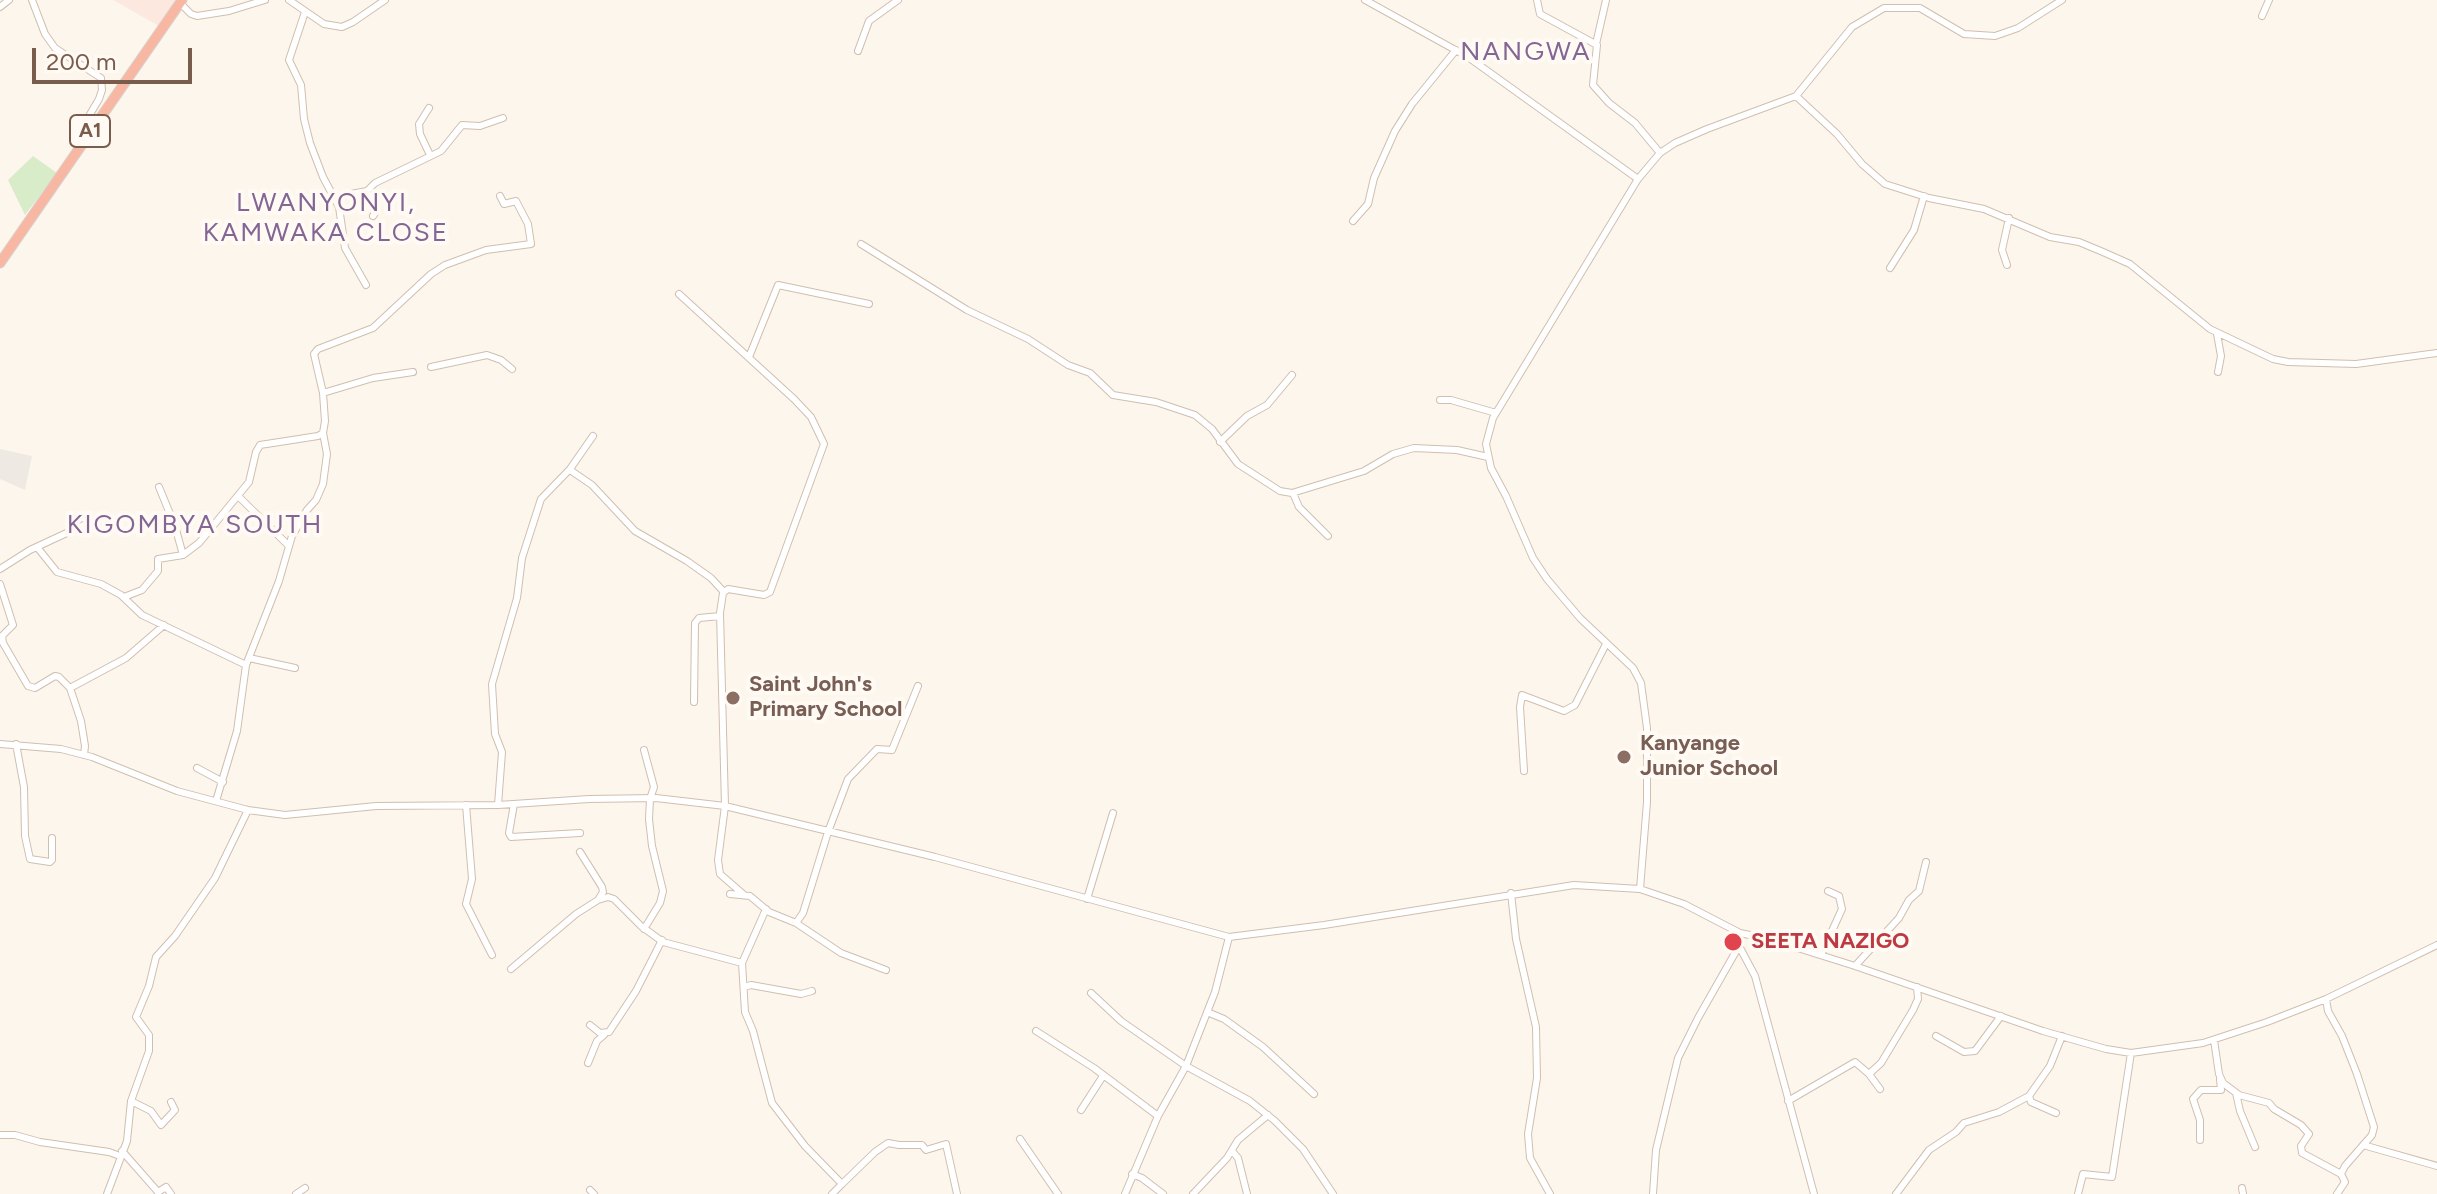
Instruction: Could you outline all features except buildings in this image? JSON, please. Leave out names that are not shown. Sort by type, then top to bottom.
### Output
[{"type":"highway","name":"A1","points":[[0,262],[181,1]]},
{"type":"street","points":[[0,7],[9,0]]},
{"type":"street","points":[[32,0],[45,34],[55,48],[101,78],[102,90],[79,133],[80,145]]},
{"type":"street","points":[[181,1],[191,14],[197,16],[229,11],[265,0]]},
{"type":"street","points":[[289,0],[324,24],[342,27],[385,0]]},
{"type":"street","points":[[858,51],[869,21],[898,0]]},
{"type":"street","points":[[1365,0],[1456,50],[1638,179]]},
{"type":"street","points":[[1537,0],[1540,14],[1596,44]]},
{"type":"street","points":[[1606,0],[1596,44],[1593,85],[1609,103],[1635,123],[1660,153]]},
{"type":"street","points":[[1884,8],[1888,0]]},
{"type":"street","points":[[1640,889],[1647,802],[1645,704],[1636,673],[1580,618],[1539,568],[1493,474],[1488,457],[1487,435],[1496,413],[1638,179],[1660,153],[1707,129],[1796,96],[1852,27],[1884,8],[1920,8],[1964,34],[1995,36],[2018,28],[2062,0]]},
{"type":"street","points":[[2262,16],[2269,0]]},
{"type":"street","points":[[305,12],[289,60],[301,85],[310,143],[342,217],[345,248],[366,285]]},
{"type":"street","points":[[1353,221],[1368,204],[1374,178],[1395,131],[1412,104],[1456,50]]},
{"type":"street","points":[[1796,96],[1885,184],[1984,209],[2050,237],[2079,242],[2130,264],[2217,334],[2273,359],[2356,364],[2437,353]]},
{"type":"street","points":[[429,108],[419,124],[420,134],[430,155]]},
{"type":"street","points":[[335,197],[367,191],[375,183],[441,151],[462,125],[480,126],[503,118]]},
{"type":"street","points":[[367,191],[375,213],[373,216]]},
{"type":"street","points":[[216,801],[237,731],[248,661],[298,522],[320,494],[327,462],[327,445],[323,433],[325,406],[314,354],[318,349],[373,328],[431,274],[445,265],[486,250],[531,244],[528,224],[518,204],[516,201],[504,204],[500,196]]},
{"type":"street","points":[[1890,268],[1914,230],[1924,196]]},
{"type":"street","points":[[2007,265],[2002,250],[2009,218]]},
{"type":"street","points":[[861,244],[967,310],[1028,339],[1068,365],[1090,373],[1113,395],[1156,402],[1204,420],[1243,468],[1280,491],[1293,493],[1364,471],[1393,454],[1414,448],[1457,450],[1488,457]]},
{"type":"street","points":[[749,357],[778,285],[869,304]]},
{"type":"street","points":[[679,294],[811,417],[824,444],[770,592],[764,595],[728,589],[723,591]]},
{"type":"street","points":[[2217,334],[2221,356],[2218,372]]},
{"type":"street","points":[[431,367],[487,355],[501,360],[512,369]]},
{"type":"street","points":[[323,393],[373,378],[413,372]]},
{"type":"street","points":[[1220,442],[1247,416],[1267,405],[1292,375]]},
{"type":"street","points":[[1440,400],[1451,400],[1496,413]]},
{"type":"street","points":[[124,597],[142,590],[158,571],[158,559],[183,555],[199,543],[249,482],[260,445],[323,433]]},
{"type":"street","points":[[498,805],[502,752],[495,734],[492,684],[517,598],[522,558],[537,507],[570,470],[593,436]]},
{"type":"street","points":[[570,470],[592,485],[635,531],[687,561],[723,591],[720,616],[725,806],[718,860],[720,874],[743,894],[784,920],[796,923],[841,953],[886,970]]},
{"type":"street","points":[[159,487],[183,555]]},
{"type":"street","points":[[1293,493],[1299,507],[1328,536]]},
{"type":"street","points":[[238,496],[289,546]]},
{"type":"street","points":[[0,569],[37,547],[99,518]]},
{"type":"street","points":[[37,547],[57,572],[101,584],[124,597],[142,615],[248,661],[295,668]]},
{"type":"street","points":[[0,584],[13,625],[2,636],[3,643],[28,686],[35,688],[55,676],[70,688],[81,721],[84,755]]},
{"type":"street","points":[[694,702],[695,623],[699,618],[720,616]]},
{"type":"street","points":[[70,688],[120,663],[164,625]]},
{"type":"street","points":[[1524,771],[1522,695],[1564,711],[1575,705],[1606,644]]},
{"type":"street","points":[[796,923],[804,909],[849,777],[877,749],[892,750],[918,686]]},
{"type":"street","points":[[0,744],[61,749],[177,791],[248,810],[285,815],[376,806],[650,799],[725,806],[935,857],[1229,937],[1574,885],[1640,889],[1684,904],[1740,933],[1821,955],[2062,1036],[2131,1053],[2214,1040],[2326,999],[2437,945]]},
{"type":"street","points":[[16,744],[24,787],[25,836],[30,859],[51,861],[52,838]]},
{"type":"street","points":[[644,750],[654,787],[649,819],[663,891],[660,903],[644,929]]},
{"type":"street","points":[[197,768],[223,782]]},
{"type":"street","points":[[514,804],[511,837],[580,833]]},
{"type":"street","points":[[466,805],[472,879],[466,907],[492,955]]},
{"type":"street","points":[[107,1194],[128,1136],[131,1101],[151,1041],[136,1017],[149,986],[156,957],[175,936],[215,878],[248,810]]},
{"type":"street","points":[[1087,899],[1113,813]]},
{"type":"street","points":[[511,969],[576,914],[598,900],[603,892],[580,852]]},
{"type":"street","points":[[1855,966],[1900,917],[1909,900],[1920,889],[1926,862]]},
{"type":"street","points":[[1821,955],[1842,909],[1839,896],[1828,891]]},
{"type":"street","points":[[1511,893],[1516,939],[1536,1027],[1537,1078],[1529,1123],[1530,1158],[1550,1194]]},
{"type":"street","points":[[730,894],[743,894]]},
{"type":"street","points":[[598,900],[614,899],[644,929],[662,940],[715,958],[742,963]]},
{"type":"street","points":[[766,909],[742,963],[745,1012],[772,1103],[805,1146],[842,1184]]},
{"type":"street","points":[[1664,1194],[1654,1191],[1656,1150],[1678,1058],[1739,946],[1740,933]]},
{"type":"street","points":[[1125,1194],[1158,1116],[1186,1066],[1219,978],[1229,937]]},
{"type":"street","points":[[588,1063],[597,1041],[611,1029],[636,991],[662,940]]},
{"type":"street","points":[[1739,946],[1755,976],[1814,1194]]},
{"type":"street","points":[[744,987],[751,985],[801,994],[812,991]]},
{"type":"street","points":[[1869,1074],[1881,1063],[1913,1010],[1918,999],[1917,987]]},
{"type":"street","points":[[1091,993],[1121,1021],[1186,1066],[1250,1101],[1268,1115],[1303,1149],[1333,1194]]},
{"type":"street","points":[[2326,999],[2328,1011],[2357,1074],[2374,1127],[2372,1135],[2349,1159],[2341,1174]]},
{"type":"street","points":[[1207,1012],[1224,1019],[1263,1047],[1314,1094]]},
{"type":"street","points":[[1936,1036],[1964,1052],[1975,1051],[2001,1016]]},
{"type":"street","points":[[590,1025],[604,1035]]},
{"type":"street","points":[[1036,1031],[1158,1116]]},
{"type":"street","points":[[1896,1194],[1929,1150],[1964,1123],[1999,1112],[2029,1096],[2050,1066],[2062,1036]]},
{"type":"street","points":[[2200,1140],[2200,1120],[2193,1099],[2201,1090],[2221,1090],[2214,1040]]},
{"type":"street","points":[[2078,1194],[2083,1174],[2112,1177],[2131,1053]]},
{"type":"street","points":[[1788,1101],[1855,1062],[1880,1089]]},
{"type":"street","points":[[1081,1110],[1103,1076]]},
{"type":"street","points":[[2220,1079],[2236,1093],[2269,1103],[2301,1125],[2309,1134],[2301,1146],[2302,1153],[2341,1174],[2345,1182],[2337,1194]]},
{"type":"street","points":[[2236,1093],[2255,1147]]},
{"type":"street","points":[[2029,1096],[2031,1102],[2056,1113]]},
{"type":"street","points":[[131,1101],[151,1111],[161,1125],[175,1110],[171,1102]]},
{"type":"street","points":[[1193,1194],[1232,1151],[1238,1140],[1268,1115]]},
{"type":"street","points":[[0,1135],[121,1154],[158,1192],[166,1187],[171,1194]]},
{"type":"street","points":[[1020,1139],[1058,1194]]},
{"type":"street","points":[[832,1194],[888,1143],[917,1144],[926,1150],[946,1144],[957,1194]]},
{"type":"street","points":[[2363,1145],[2437,1166]]},
{"type":"street","points":[[1232,1151],[1242,1168],[1247,1194]]},
{"type":"street","points":[[1132,1174],[1163,1194]]},
{"type":"street","points":[[296,1194],[305,1188]]},
{"type":"shaded area","points":[[113,0],[176,0],[159,26]]},
{"type":"shaded area","points":[[0,449],[32,456],[25,490],[0,479]]},
{"type":"green space","points":[[33,156],[57,173],[25,215],[8,180]]},
{"type":"place","name":"Saint John's Primary School","points":[[733,698]]},
{"type":"place","name":"Kanyange Junior School","points":[[1624,757]]},
{"type":"place","name":"SEETA NAZIGO","points":[[1733,942]]},
{"type":"district","name":"NANGWA","points":[[1526,52]]},
{"type":"district","name":"LWANYONYI, KAMWAKA CLOSE","points":[[326,218]]},
{"type":"district","name":"KIGOMBYA SOUTH","points":[[195,525]]}]
